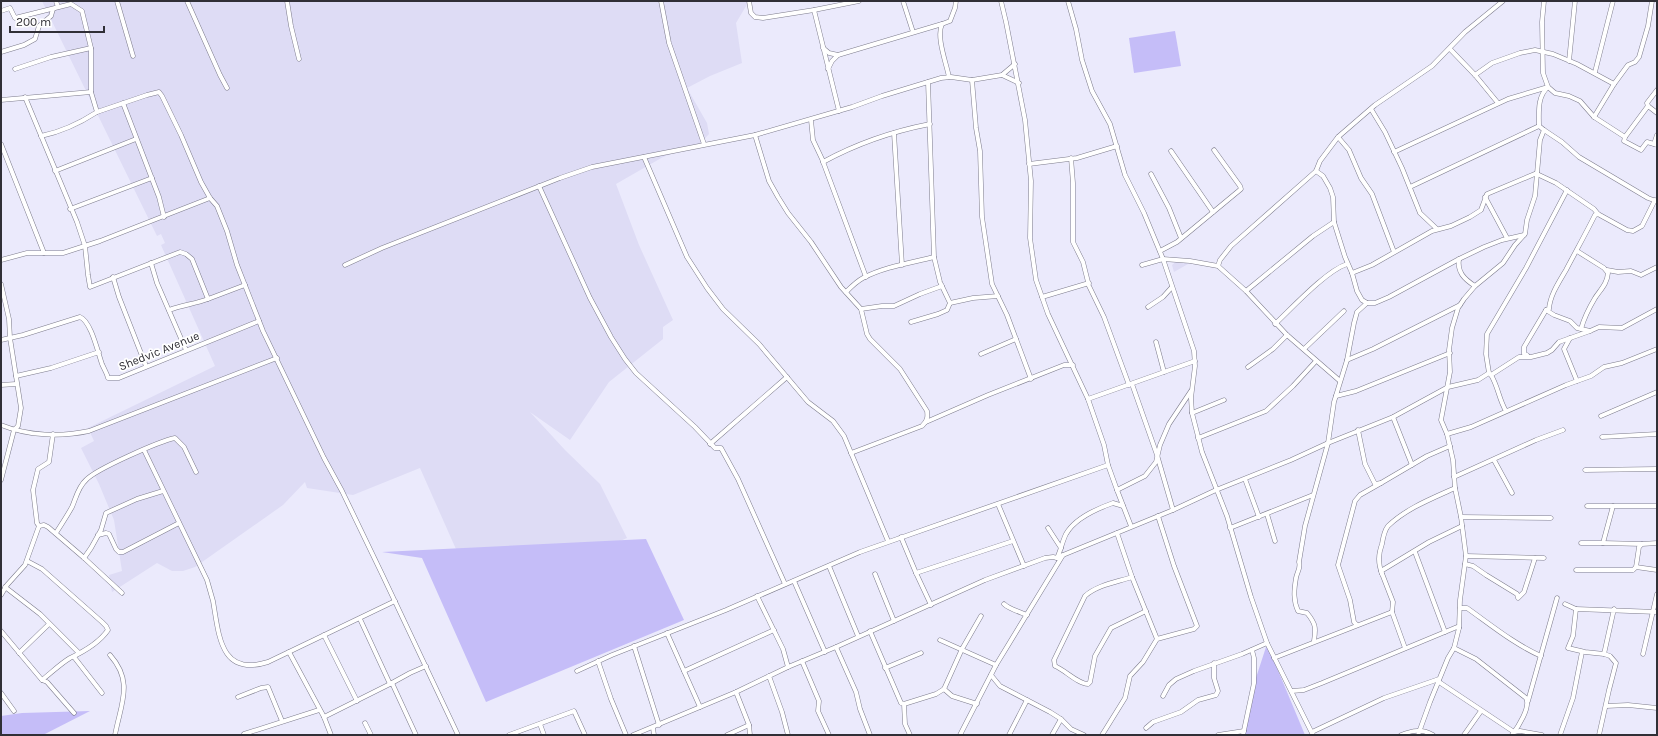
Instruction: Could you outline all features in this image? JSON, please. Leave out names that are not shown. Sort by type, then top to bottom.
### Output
[{"type":"street","points":[[56,1],[58,7]]},
{"type":"street","points":[[117,1],[133,56]]},
{"type":"street","points":[[187,1],[227,88]]},
{"type":"street","points":[[288,1],[291,26],[299,59]]},
{"type":"street","points":[[661,1],[669,43],[704,144]]},
{"type":"street","points":[[749,1],[751,13],[755,17],[763,18],[859,1]]},
{"type":"street","points":[[903,1],[913,32]]},
{"type":"street","points":[[828,69],[832,61],[838,55],[950,21],[956,1]]},
{"type":"street","points":[[1000,1],[1019,83],[1025,120],[1031,181],[1031,249],[1036,280],[1048,314],[1088,399],[1104,444],[1108,465],[1131,526]]},
{"type":"street","points":[[1068,1],[1082,60],[1092,91],[1110,124],[1125,175],[1144,213],[1163,258],[1194,351],[1195,361],[1191,398],[1192,413],[1198,438],[1216,490],[1227,516],[1267,643],[1312,734],[1384,698],[1439,680]]},
{"type":"street","points":[[1218,266],[1220,260],[1232,246],[1316,171],[1320,161],[1338,137],[1371,109],[1427,70],[1465,32],[1503,1]]},
{"type":"street","points":[[1544,1],[1542,51],[1543,73],[1548,87],[1555,93],[1569,96],[1580,101],[1594,117],[1626,136]]},
{"type":"street","points":[[1569,61],[1575,1]]},
{"type":"street","points":[[1595,72],[1613,1]]},
{"type":"street","points":[[1594,117],[1628,64],[1635,62],[1639,57],[1648,26],[1652,1]]},
{"type":"street","points":[[1,11],[10,8],[15,18],[71,4],[82,10],[91,48],[91,92],[97,112]]},
{"type":"street","points":[[1,52],[24,45],[35,39],[39,26],[51,16],[53,9]]},
{"type":"street","points":[[814,10],[839,111]]},
{"type":"street","points":[[942,24],[940,28],[940,37],[949,77]]},
{"type":"street","points":[[15,69],[51,57],[91,48]]},
{"type":"street","points":[[823,48],[828,53],[838,55]]},
{"type":"street","points":[[1450,48],[1475,75],[1498,104]]},
{"type":"street","points":[[1475,75],[1492,63],[1520,53],[1535,50],[1542,51],[1595,72],[1614,84]]},
{"type":"street","points":[[345,265],[382,248],[539,186],[592,167],[755,135],[811,120],[928,82],[949,77],[972,80],[1002,75],[1014,64]]},
{"type":"street","points":[[1002,75],[1019,83]]},
{"type":"street","points":[[972,80],[976,128],[980,150],[983,231],[992,284],[1016,339],[1031,379]]},
{"type":"street","points":[[911,322],[947,310],[950,303],[942,286],[934,257],[928,82]]},
{"type":"street","points":[[1394,152],[1520,94],[1548,87]]},
{"type":"street","points":[[1539,126],[1540,101],[1542,92],[1548,87]]},
{"type":"street","points":[[1657,90],[1647,103],[1648,106],[1624,141],[1641,150],[1647,142],[1656,144],[1657,135]]},
{"type":"street","points":[[1,100],[91,92]]},
{"type":"street","points":[[41,136],[52,134],[87,119],[97,112],[123,103],[159,92],[162,96],[201,182],[210,198],[217,206],[227,231],[237,265],[259,321],[458,735]]},
{"type":"street","points":[[25,97],[85,246],[90,287],[180,252],[186,254],[192,259],[208,299]]},
{"type":"street","points":[[123,103],[160,197],[164,217]]},
{"type":"street","points":[[1648,106],[1657,113]]},
{"type":"street","points":[[1371,109],[1394,152],[1420,213],[1437,229]]},
{"type":"street","points":[[811,120],[812,140],[823,162],[866,277]]},
{"type":"street","points":[[823,162],[854,147],[894,133],[930,124]]},
{"type":"street","points":[[1352,273],[1372,265],[1437,229],[1451,226],[1470,217],[1482,210],[1485,197],[1492,191],[1537,174],[1567,190],[1594,209],[1598,214],[1628,230],[1633,231],[1642,226],[1656,200],[1648,198],[1579,157],[1562,142],[1539,126]]},
{"type":"street","points":[[1410,187],[1539,126]]},
{"type":"street","points":[[1418,735],[1439,680],[1454,648],[1459,628],[1466,556],[1450,446],[1441,420],[1450,372],[1452,328],[1460,305],[1475,286],[1508,258],[1515,245],[1525,234],[1527,220],[1535,196],[1540,140],[1544,130]]},
{"type":"street","points":[[894,133],[902,265]]},
{"type":"street","points":[[755,135],[770,181],[778,197],[846,292],[861,310],[867,334],[900,369],[927,412],[928,416],[926,422]]},
{"type":"street","points":[[1338,137],[1349,150],[1361,178],[1372,194],[1394,252]]},
{"type":"street","points":[[55,171],[136,139]]},
{"type":"street","points":[[1,144],[44,253]]},
{"type":"street","points":[[1029,164],[1082,157],[1117,146]]},
{"type":"street","points":[[1160,251],[1181,238],[1241,189],[1214,150]]},
{"type":"street","points":[[1171,151],[1213,212]]},
{"type":"street","points":[[644,157],[687,257],[697,274],[723,309],[759,344],[808,402],[833,421],[844,436],[888,541]]},
{"type":"street","points":[[1071,158],[1073,183],[1073,242],[1083,262],[1089,283],[1131,385],[1157,455],[1173,510]]},
{"type":"street","points":[[1316,171],[1323,176],[1330,188],[1333,198],[1334,222],[1347,264],[1352,273],[1357,291],[1362,300],[1367,303],[1375,303],[1389,297],[1459,259],[1507,238],[1525,234]]},
{"type":"street","points":[[1151,174],[1169,208],[1181,238]]},
{"type":"street","points":[[70,209],[152,178]]},
{"type":"street","points":[[539,186],[590,298],[625,359],[636,373],[695,427],[710,444],[715,448],[721,448],[738,478],[786,584]]},
{"type":"street","points":[[1506,411],[1499,399],[1496,385],[1490,374],[1486,354],[1487,334],[1526,268],[1567,190]]},
{"type":"street","points":[[1485,197],[1507,238]]},
{"type":"street","points":[[1,260],[27,253],[64,253],[164,217],[210,198]]},
{"type":"street","points":[[1524,354],[1524,348],[1529,337],[1546,310],[1549,309],[1556,288],[1596,215],[1598,214]]},
{"type":"street","points":[[1246,291],[1313,236],[1334,222]]},
{"type":"street","points":[[1577,251],[1606,269],[1618,272],[1631,271],[1641,275],[1657,267]]},
{"type":"street","points":[[846,292],[861,278],[934,257]]},
{"type":"street","points":[[1142,265],[1163,258],[1218,266],[1246,291],[1275,324],[1340,381]]},
{"type":"street","points":[[1459,259],[1458,267],[1462,274],[1466,280],[1475,286]]},
{"type":"street","points":[[151,263],[157,283],[186,350]]},
{"type":"street","points":[[1275,324],[1327,276],[1339,267],[1347,264]]},
{"type":"street","points":[[1581,330],[1585,316],[1608,279],[1606,269]]},
{"type":"street","points":[[113,277],[119,297],[146,366]]},
{"type":"street","points":[[1042,297],[1089,283]]},
{"type":"street","points":[[1,284],[9,319],[16,384],[21,408],[18,426],[14,430],[1,480]]},
{"type":"street","points":[[169,310],[182,305],[196,303],[245,285]]},
{"type":"street","points":[[861,310],[882,306],[894,306],[942,286]]},
{"type":"street","points":[[1148,307],[1163,297],[1172,287]]},
{"type":"street","points":[[950,303],[973,298],[998,296]]},
{"type":"street","points":[[1314,641],[1316,628],[1312,619],[1307,613],[1298,611],[1294,600],[1296,576],[1300,565],[1299,562],[1305,526],[1328,443],[1336,396],[1347,360],[1357,312],[1367,303]]},
{"type":"street","points":[[1347,360],[1373,349],[1460,305]]},
{"type":"street","points":[[1519,357],[1531,357],[1547,352],[1552,350],[1559,342],[1599,327],[1622,328],[1657,309]]},
{"type":"street","points":[[1546,310],[1554,315],[1570,321],[1581,330],[1590,331]]},
{"type":"street","points":[[1304,349],[1344,311]]},
{"type":"street","name":"Shedvic Avenue","points":[[10,338],[24,335],[80,316],[84,318],[87,323],[108,378],[119,378],[259,321]]},
{"type":"street","points":[[1248,367],[1273,349],[1287,335]]},
{"type":"street","points":[[1,340],[10,338]]},
{"type":"street","points":[[1570,338],[1564,348],[1577,381]]},
{"type":"street","points":[[981,354],[1016,339]]},
{"type":"street","points":[[1156,342],[1164,372]]},
{"type":"street","points":[[1447,434],[1471,427],[1591,376],[1604,367],[1622,364],[1657,349]]},
{"type":"street","points":[[16,376],[51,368],[99,352]]},
{"type":"street","points":[[1336,396],[1356,391],[1450,353]]},
{"type":"street","points":[[1064,365],[1068,354]]},
{"type":"street","points":[[1524,354],[1531,357]]},
{"type":"street","points":[[633,735],[653,728],[736,692],[788,667],[825,652],[985,580],[1045,558],[1057,558],[1131,526],[1173,510],[1216,490],[1358,430],[1393,417],[1448,388],[1478,380],[1498,372],[1524,354]]},
{"type":"street","points":[[1,424],[14,430],[54,434],[72,434],[89,431],[277,358]]},
{"type":"street","points":[[1088,399],[1195,361]]},
{"type":"street","points":[[1198,438],[1266,411],[1293,386],[1316,361]]},
{"type":"street","points":[[851,453],[922,426],[926,422],[988,395],[1064,365],[1073,365]]},
{"type":"street","points":[[710,444],[787,377]]},
{"type":"street","points":[[1,385],[16,384]]},
{"type":"street","points":[[1117,490],[1145,476],[1156,462],[1157,455],[1169,424],[1192,390]]},
{"type":"street","points":[[1601,416],[1657,392]]},
{"type":"street","points":[[1184,401],[1191,398]]},
{"type":"street","points":[[1192,413],[1224,400]]},
{"type":"street","points":[[1393,417],[1412,465]]},
{"type":"street","points":[[1358,430],[1365,464],[1375,484],[1381,483]]},
{"type":"street","points":[[1454,477],[1536,440],[1563,430]]},
{"type":"street","points":[[1,595],[5,587],[21,570],[27,561],[39,526],[37,523],[33,490],[38,469],[49,462],[54,434]]},
{"type":"street","points":[[1602,437],[1657,434]]},
{"type":"street","points":[[56,533],[85,480],[100,470],[144,450],[175,438],[184,447],[196,472]]},
{"type":"street","points":[[1357,625],[1354,622],[1350,600],[1338,565],[1355,501],[1360,495],[1412,465],[1450,446]]},
{"type":"street","points":[[144,450],[163,492],[207,580],[219,637],[230,658],[238,664],[256,666],[268,662],[395,602]]},
{"type":"street","points":[[1494,460],[1512,493]]},
{"type":"street","points":[[577,671],[888,541],[1108,465]]},
{"type":"street","points":[[1585,470],[1657,470]]},
{"type":"street","points":[[1245,479],[1259,517]]},
{"type":"street","points":[[1405,648],[1392,612],[1393,602],[1378,563],[1379,555],[1388,527],[1401,514],[1423,502],[1455,488]]},
{"type":"street","points":[[84,558],[98,535],[106,513],[137,499],[163,492]]},
{"type":"street","points":[[1230,528],[1313,495]]},
{"type":"street","points":[[1057,558],[1067,532],[1075,523],[1113,502],[1123,506]]},
{"type":"street","points":[[998,504],[1024,566]]},
{"type":"street","points":[[1587,506],[1657,506]]},
{"type":"street","points":[[1603,543],[1613,506]]},
{"type":"street","points":[[1267,514],[1275,541]]},
{"type":"street","points":[[1102,735],[1125,698],[1130,676],[1143,662],[1157,639],[1194,629],[1197,626],[1174,566],[1158,516]]},
{"type":"street","points":[[1461,517],[1551,518]]},
{"type":"street","points":[[98,535],[106,533],[109,534],[116,549],[119,552],[123,552],[179,524]]},
{"type":"street","points":[[39,526],[44,525],[56,533],[122,593]]},
{"type":"street","points":[[1382,575],[1381,571],[1445,534],[1462,526]]},
{"type":"street","points":[[1048,528],[1062,548]]},
{"type":"street","points":[[1117,533],[1132,577],[1157,639]]},
{"type":"street","points":[[901,537],[931,605]]},
{"type":"street","points":[[916,573],[1013,541]]},
{"type":"street","points":[[1581,543],[1657,543]]},
{"type":"street","points":[[1636,567],[1639,547],[1642,544]]},
{"type":"street","points":[[1415,552],[1445,632]]},
{"type":"street","points":[[960,735],[996,665],[1063,555]]},
{"type":"street","points":[[1466,556],[1544,558]]},
{"type":"street","points":[[1465,564],[1473,566],[1486,576],[1517,594],[1518,598],[1524,592],[1535,558]]},
{"type":"street","points":[[27,561],[42,569],[106,626],[108,630],[104,636],[93,645],[70,658],[42,680]]},
{"type":"street","points":[[829,566],[858,636]]},
{"type":"street","points":[[1576,570],[1633,570],[1636,567],[1657,570]]},
{"type":"street","points":[[875,574],[894,621]]},
{"type":"street","points":[[1132,577],[1102,587],[1085,596],[1054,660],[1055,666],[1082,684],[1088,684],[1090,682],[1095,656],[1111,628],[1146,611]]},
{"type":"street","points":[[794,581],[825,652]]},
{"type":"street","points":[[5,587],[28,605],[79,653]]},
{"type":"street","points":[[1643,654],[1655,612],[1657,594]]},
{"type":"street","points":[[757,596],[774,630],[788,667]]},
{"type":"street","points":[[1513,733],[1520,724],[1528,701],[1557,598]]},
{"type":"street","points":[[1004,604],[1027,615]]},
{"type":"street","points":[[1565,604],[1576,609],[1614,609],[1655,612]]},
{"type":"street","points":[[1460,608],[1467,608],[1507,637],[1526,649],[1541,656]]},
{"type":"street","points":[[1576,609],[1574,610],[1573,636],[1568,648],[1582,652],[1604,654],[1610,656],[1616,663],[1599,735]]},
{"type":"street","points":[[1604,654],[1614,609]]},
{"type":"street","points":[[1274,658],[1314,641],[1392,612]]},
{"type":"street","points":[[904,704],[936,694],[944,689],[962,649],[981,616]]},
{"type":"street","points":[[360,619],[416,735]]},
{"type":"street","points":[[19,654],[49,624]]},
{"type":"street","points":[[1292,692],[1304,690],[1457,627],[1459,628]]},
{"type":"street","points":[[684,671],[774,630]]},
{"type":"street","points":[[1,631],[42,680],[46,682],[74,713]]},
{"type":"street","points":[[870,631],[901,703],[904,704],[905,724],[910,735]]},
{"type":"street","points":[[667,633],[700,707]]},
{"type":"street","points":[[324,635],[357,701]]},
{"type":"street","points":[[940,640],[996,665]]},
{"type":"street","points":[[1163,696],[1169,684],[1174,680],[1267,643]]},
{"type":"street","points":[[634,646],[659,725]]},
{"type":"street","points":[[836,647],[856,692],[860,709],[870,735]]},
{"type":"street","points":[[1454,648],[1476,659],[1506,681],[1528,701]]},
{"type":"street","points":[[1218,735],[1244,733],[1249,700],[1254,683],[1254,658],[1252,650]]},
{"type":"street","points":[[289,652],[324,717],[331,735]]},
{"type":"street","points":[[1560,735],[1572,698],[1582,652]]},
{"type":"street","points":[[885,668],[922,653]]},
{"type":"street","points":[[110,655],[119,665],[125,680],[123,699],[115,735]]},
{"type":"street","points":[[74,657],[102,693]]},
{"type":"street","points":[[598,661],[610,699],[626,735]]},
{"type":"street","points":[[802,661],[819,701],[818,711],[829,735]]},
{"type":"street","points":[[1146,728],[1153,722],[1176,714],[1198,700],[1216,695],[1218,691],[1214,678],[1214,663]]},
{"type":"street","points":[[324,717],[410,672],[426,666]]},
{"type":"street","points":[[991,675],[1000,686],[1061,719],[1071,729],[1084,735]]},
{"type":"street","points":[[769,676],[782,712],[788,735]]},
{"type":"street","points":[[1439,680],[1513,733]]},
{"type":"street","points":[[238,697],[261,688],[268,687],[282,721]]},
{"type":"street","points":[[944,689],[952,696],[977,704]]},
{"type":"street","points":[[736,692],[749,725],[750,735]]},
{"type":"street","points":[[1,693],[14,711]]},
{"type":"street","points":[[1009,735],[1027,700]]},
{"type":"street","points":[[1606,706],[1622,705],[1657,708]]},
{"type":"street","points":[[244,734],[319,710]]},
{"type":"street","points":[[509,735],[574,711],[585,735]]},
{"type":"street","points":[[1464,735],[1481,711]]},
{"type":"street","points":[[1052,735],[1061,719]]},
{"type":"street","points":[[365,723],[372,735]]},
{"type":"street","points":[[540,724],[544,735]]},
{"type":"street","points":[[727,735],[749,725]]},
{"type":"street","points":[[653,728],[654,735]]},
{"type":"street","points":[[1401,735],[1420,730],[1434,735]]},
{"type":"street","points":[[1513,733],[1520,731],[1542,735]]},
{"type":"shaded area","points":[[42,1],[749,1],[736,23],[742,63],[710,76],[687,88],[707,123],[709,134],[696,148],[679,151],[663,157],[616,184],[639,245],[673,320],[663,327],[663,339],[609,382],[570,440],[530,412],[565,450],[600,484],[627,538],[479,601],[420,468],[353,495],[307,488],[305,482],[283,505],[195,567],[183,571],[172,571],[157,563],[112,592],[109,575],[122,571],[114,520],[99,484],[81,448],[94,441],[88,428],[215,366],[161,245],[165,243],[161,234],[157,236]]},
{"type":"shaded area","points":[[1175,31],[1181,66],[1134,73],[1129,38]]},
{"type":"shaded area","points":[[1178,260],[1188,264],[1174,272],[1172,265]]},
{"type":"shaded area","points":[[646,539],[684,620],[486,702],[422,558],[382,552]]},
{"type":"shaded area","points":[[1267,644],[1305,735],[1244,735],[1250,713],[1252,690]]},
{"type":"shaded area","points":[[90,711],[43,735],[1,735],[1,716],[22,713]]}]
